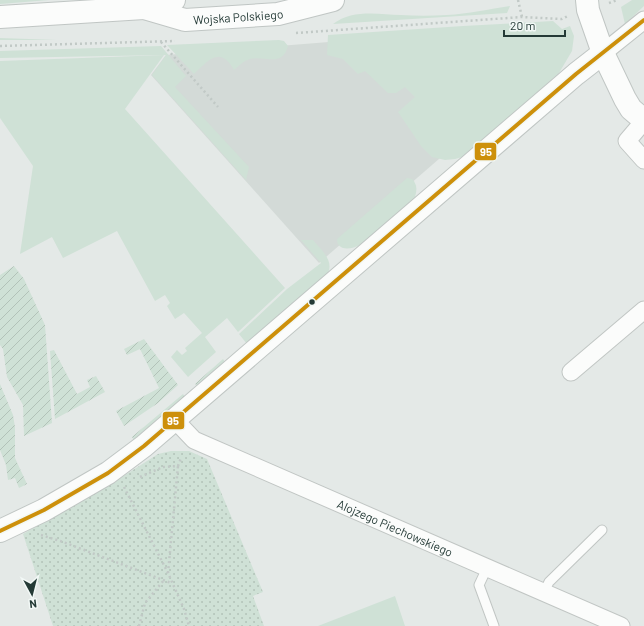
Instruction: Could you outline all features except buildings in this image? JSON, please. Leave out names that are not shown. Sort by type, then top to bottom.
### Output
[{"type":"street","name":"Wojska Polskiego","points":[[0,16],[144,8],[174,0]]},
{"type":"street","name":"Wojska Polskiego","points":[[144,8],[184,20],[278,14],[333,0]]},
{"type":"street","points":[[588,5],[603,53],[625,99],[631,109],[644,121],[627,141],[644,160]]},
{"type":"street","points":[[0,531],[44,510],[108,473],[175,420],[570,79],[644,20]]},
{"type":"street","points":[[571,372],[644,310]]},
{"type":"street","name":"Alojzego Piechowskiego","points":[[175,420],[194,440],[621,626]]},
{"type":"lane","points":[[544,592],[549,582],[602,530]]},
{"type":"lane","points":[[487,568],[479,585],[494,626]]},
{"type":"path","points":[[518,0],[522,17]]},
{"type":"path","points":[[290,33],[522,17],[562,19],[588,5],[617,0]]},
{"type":"path","points":[[0,46],[176,40]]},
{"type":"path","points":[[161,41],[218,107]]},
{"type":"path","points":[[168,573],[178,466]]},
{"type":"path","points":[[132,502],[168,573],[184,609],[189,626]]},
{"type":"path","points":[[36,533],[172,584]]},
{"type":"path","points":[[139,626],[145,603],[164,580]]},
{"type":"shaded area","points":[[354,40],[418,96],[447,152],[319,263],[151,75],[166,55]]},
{"type":"green space","points":[[0,0],[49,0],[0,4]]},
{"type":"green space","points":[[632,0],[644,0],[644,6],[625,24],[621,7]]},
{"type":"green space","points":[[510,6],[507,13],[333,24],[340,19],[357,14],[374,13],[412,16],[463,14]]},
{"type":"green space","points":[[553,21],[562,29],[570,26],[574,36],[572,51],[559,73],[479,144],[462,157],[455,159],[445,160],[432,157],[421,146],[398,112],[415,97],[405,87],[396,93],[388,93],[365,71],[358,74],[343,59],[327,55],[328,35]]},
{"type":"green space","points":[[0,38],[57,40],[0,40]]},
{"type":"green space","points":[[284,41],[288,46],[282,57],[277,59],[250,59],[243,62],[234,70],[229,62],[224,58],[219,57],[209,60],[194,74],[167,45]]},
{"type":"green space","points":[[161,46],[186,76],[175,87],[249,167],[246,180],[152,75],[166,55],[0,58],[0,51]]},
{"type":"green space","points":[[164,55],[125,109],[285,288],[238,332],[227,318],[205,337],[216,352],[188,377],[171,357],[177,350],[182,355],[187,351],[185,348],[202,333],[184,313],[175,319],[167,306],[170,303],[165,295],[155,301],[117,231],[63,258],[52,237],[20,254],[33,166],[0,118],[0,61]]},
{"type":"green space","points":[[407,178],[412,179],[416,186],[414,199],[360,245],[353,248],[342,248],[339,246],[337,239]]},
{"type":"green space","points":[[301,240],[313,240],[323,251],[328,259],[328,273],[247,344],[239,334],[287,289],[321,263]]},
{"type":"green space","points":[[14,266],[24,279],[45,325],[52,423],[24,436],[23,405],[7,377],[3,349],[0,345],[0,275]]},
{"type":"green space","points":[[144,339],[178,385],[158,403],[124,426],[116,411],[159,388],[140,349],[127,355],[124,349]]},
{"type":"green space","points":[[54,350],[77,394],[90,387],[87,380],[96,376],[105,392],[55,419],[50,351]]},
{"type":"green space","points":[[223,359],[225,362],[198,386],[195,384]]},
{"type":"green space","points":[[0,384],[13,415],[15,427],[15,458],[27,484],[19,488],[15,478],[8,480],[6,465],[0,450]]},
{"type":"green space","points":[[183,394],[185,397],[134,440],[132,437]]},
{"type":"green space","points":[[171,451],[189,451],[207,459],[263,592],[253,596],[264,626],[53,626],[23,534],[122,477],[158,454]]},
{"type":"green space","points":[[395,596],[405,626],[318,626]]},
{"type":"transit line","name":"95","points":[[0,531],[44,510],[108,473],[144,446],[576,74],[644,20]]}]
